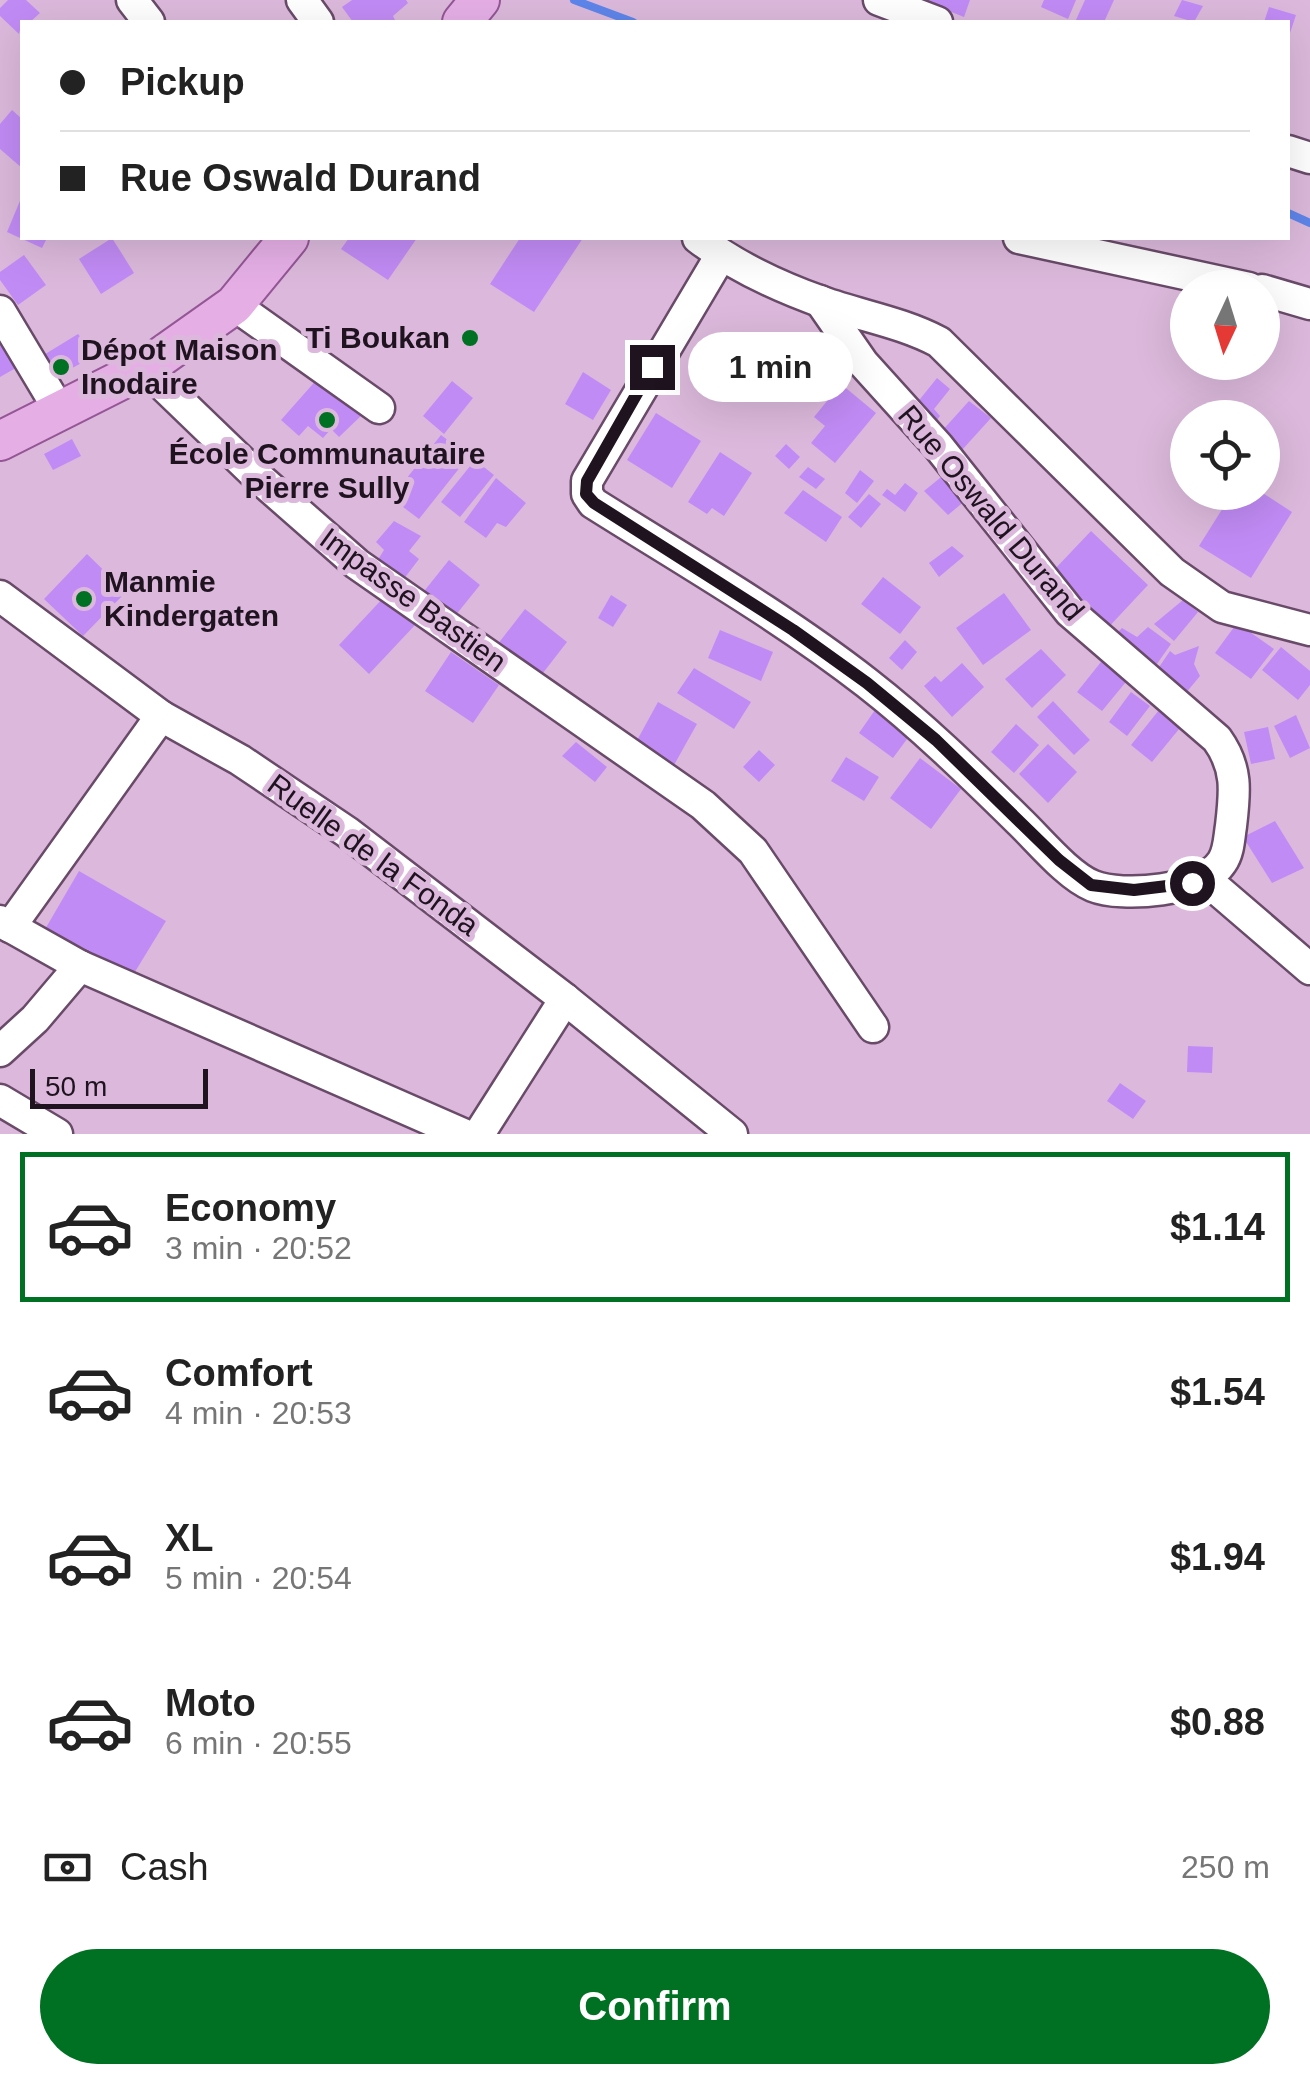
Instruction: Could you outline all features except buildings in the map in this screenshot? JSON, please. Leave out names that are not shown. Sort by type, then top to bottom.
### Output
[{"type":"main road","points":[[464,20],[480,0]]},
{"type":"main road","points":[[0,441],[145,368],[234,305],[286,240]]},
{"type":"street","points":[[879,0],[932,20]]},
{"type":"street","points":[[1028,240],[1170,271]]},
{"type":"street","points":[[1310,630],[1222,607],[1172,572],[939,342],[912,328],[820,301],[710,246],[587,481],[586,494],[594,503],[793,630],[867,683],[936,740],[1059,860],[1091,885],[1134,890],[1179,886],[1213,871],[1310,969]]},
{"type":"street","points":[[1280,294],[1310,304]]},
{"type":"street","name":"Rue Oswald Durand","points":[[820,301],[862,363],[938,446],[1070,612],[1217,740],[1229,756],[1236,777],[1228,849],[1213,871]]},
{"type":"street","points":[[234,305],[379,408]]},
{"type":"street","points":[[0,311],[60,412]]},
{"type":"street","name":"Impasse Bastien","points":[[145,368],[259,478],[357,564],[703,806],[753,852],[873,1027]]},
{"type":"street","name":"Ruelle de la Fonda","points":[[0,596],[161,716],[240,760],[347,832],[565,999],[732,1134]]},
{"type":"street","points":[[161,716],[5,924],[80,966],[462,1134]]},
{"type":"street","points":[[0,1051],[35,1019],[80,966]]},
{"type":"street","points":[[479,1134],[565,999]]},
{"type":"street","points":[[0,1100],[56,1134]]},
{"type":"waterway","points":[[574,0],[628,20]]},
{"type":"waterway","points":[[1290,214],[1310,223]]},
{"type":"place","name":"Ti Boukan","points":[[470,338]]},
{"type":"place","name":"Dépot Maison Inodaire","points":[[61,367]]},
{"type":"place","name":"École Communautaire Pierre Sully","points":[[327,420]]},
{"type":"place","name":"Manmie Kindergaten","points":[[84,599]]},
{"type":"route","points":[[652,367],[587,481],[586,494],[594,503],[793,630],[867,683],[936,740],[1059,860],[1091,885],[1134,890],[1192,883]]}]
